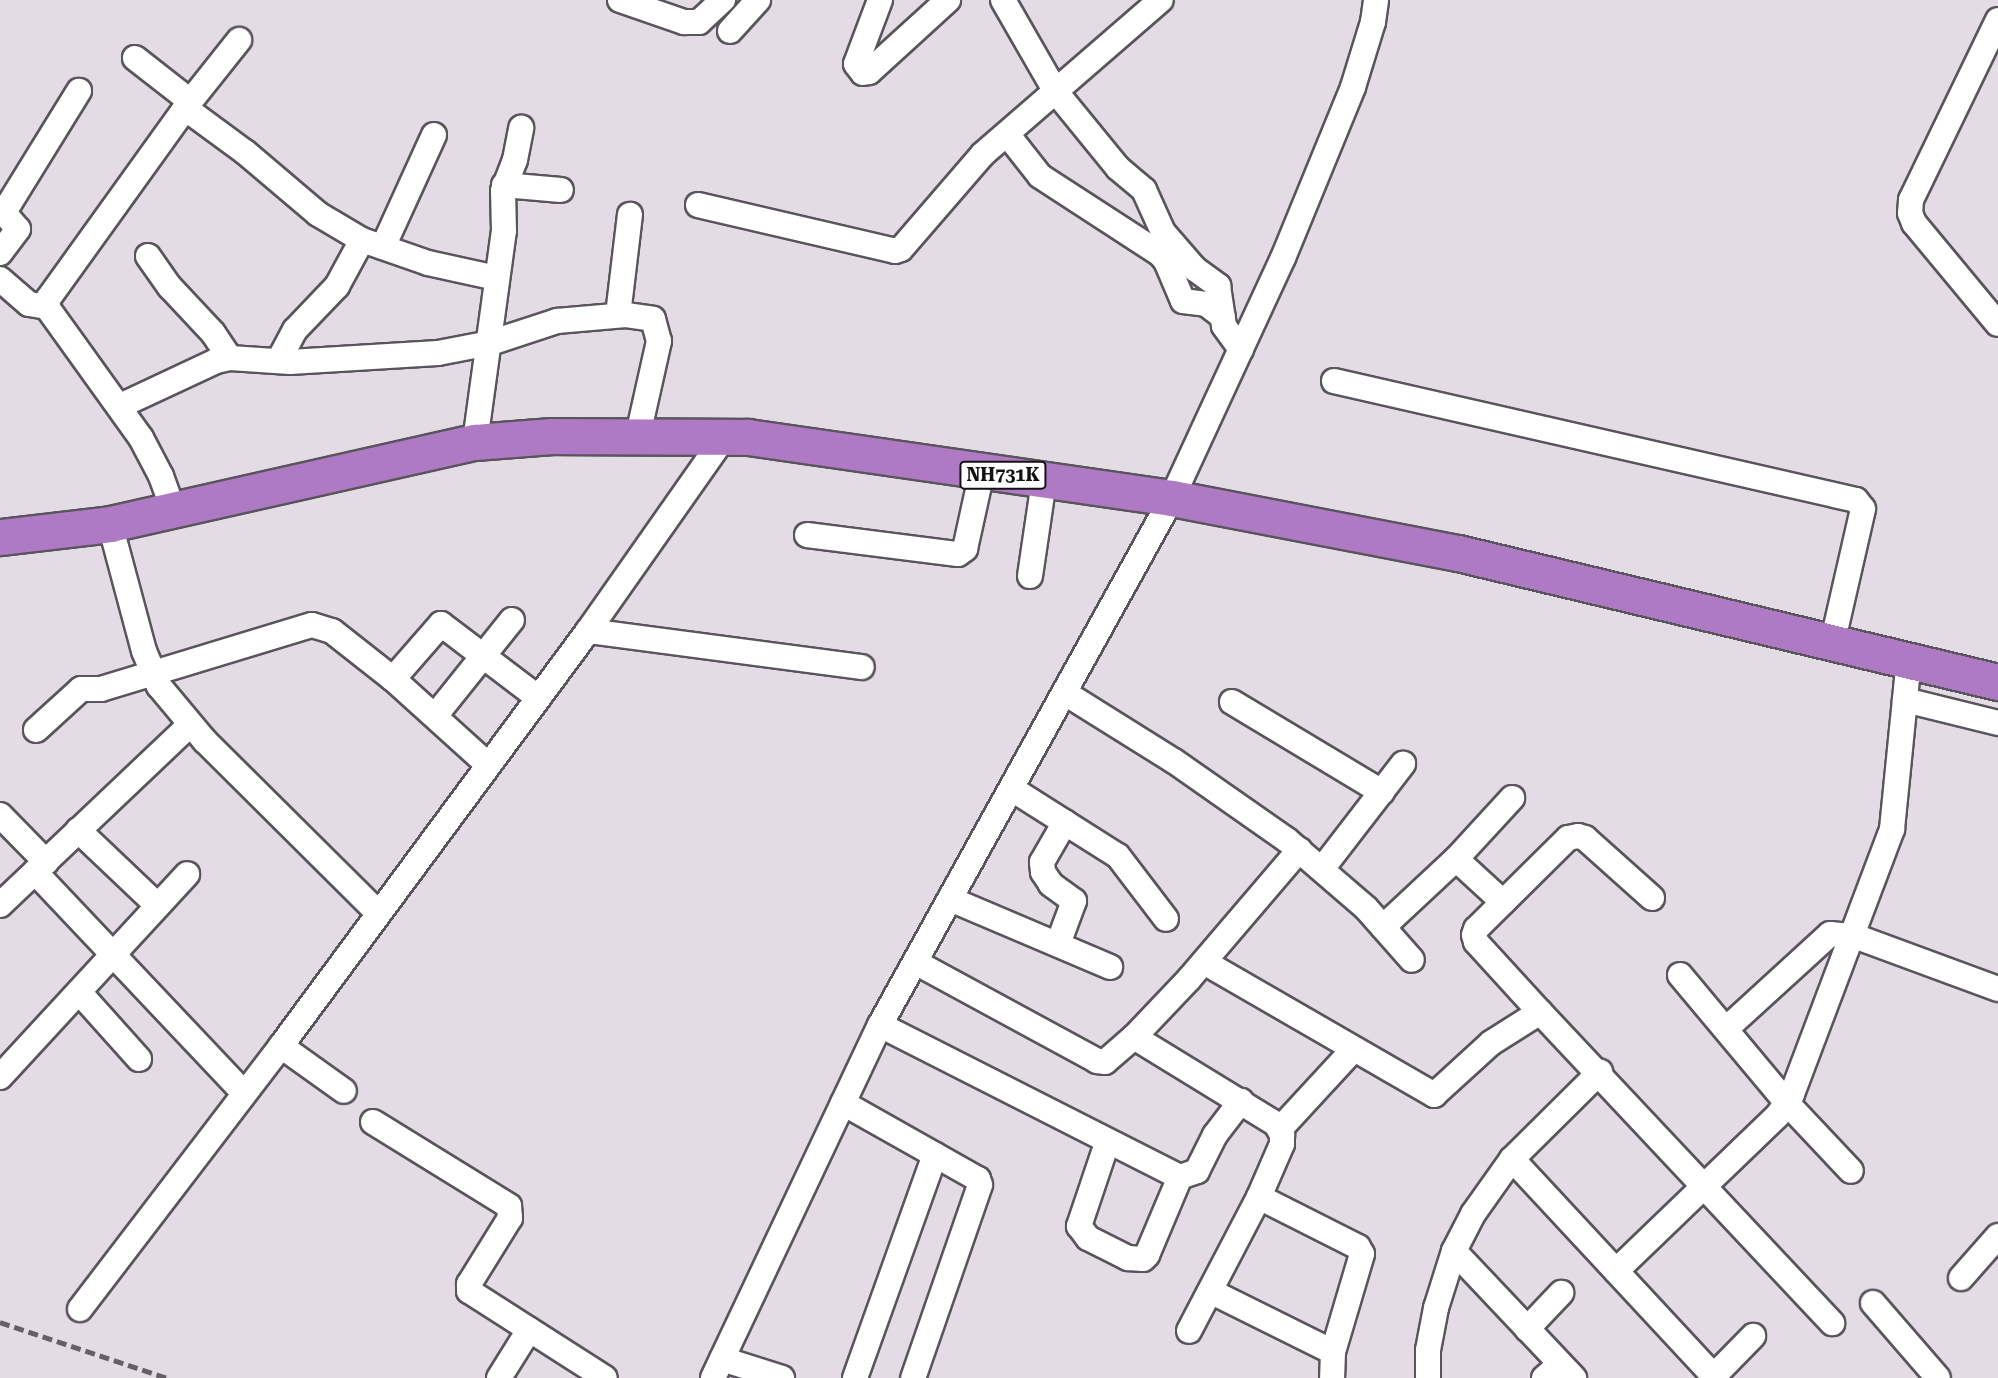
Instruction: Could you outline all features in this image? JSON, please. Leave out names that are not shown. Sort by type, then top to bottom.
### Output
[{"type":"highway","name":"NH731K","points":[[0,537],[110,524],[475,442],[552,436],[725,436],[1172,498],[1458,553],[1998,681]]},
{"type":"street","points":[[620,0],[684,22],[699,22],[723,0]]},
{"type":"street","points":[[730,31],[758,0]]},
{"type":"street","points":[[880,0],[856,64],[863,73],[869,72],[948,0]]},
{"type":"street","points":[[698,205],[895,251],[901,249],[966,170],[1161,0]]},
{"type":"street","points":[[782,1378],[718,1369],[880,1026],[1172,498],[1272,284],[1353,87],[1370,34],[1376,0]]},
{"type":"street","points":[[1008,2],[1056,92],[1118,168],[1144,190],[1163,232],[1195,269],[1217,286],[1227,331],[1241,349]]},
{"type":"street","points":[[1998,20],[1911,200],[1910,213],[1914,223],[1998,324]]},
{"type":"street","points":[[173,509],[156,467],[120,406],[47,307],[48,299],[187,105],[239,40]]},
{"type":"street","points":[[135,58],[318,214],[372,243],[428,263],[496,278]]},
{"type":"street","points":[[0,253],[19,229],[6,215],[10,179],[79,91]]},
{"type":"street","points":[[475,442],[504,231],[505,186],[516,160],[521,128]]},
{"type":"street","points":[[1007,134],[1040,176],[1160,254],[1183,301],[1206,304],[1223,317]]},
{"type":"street","points":[[279,360],[295,330],[337,286],[372,243],[433,135]]},
{"type":"street","points":[[505,186],[561,190]]},
{"type":"street","points":[[618,315],[630,215]]},
{"type":"street","points":[[148,256],[170,288],[213,333],[230,358]]},
{"type":"street","points":[[0,279],[29,304],[47,307]]},
{"type":"street","points":[[120,406],[216,360],[230,358],[290,362],[419,355],[490,343],[556,321],[618,315],[642,316],[653,319],[659,341],[638,435]]},
{"type":"street","points":[[1334,380],[1856,500],[1863,509],[1833,640]]},
{"type":"street","points":[[80,1309],[243,1091],[281,1045],[588,631],[725,436]]},
{"type":"street","points":[[807,535],[958,554],[965,549],[982,472]]},
{"type":"street","points":[[1030,576],[1044,481]]},
{"type":"street","points":[[110,524],[152,672],[190,725],[378,913]]},
{"type":"street","points":[[435,716],[512,620]]},
{"type":"street","points":[[393,679],[441,624],[537,697]]},
{"type":"street","points":[[36,730],[78,691],[101,689],[312,625],[332,631],[393,679],[487,764]]},
{"type":"street","points":[[588,631],[862,667]]},
{"type":"street","points":[[1616,1271],[1706,1186],[1787,1103],[1854,936],[1892,829],[1909,660]]},
{"type":"street","points":[[1065,694],[1174,761],[1299,850],[1383,928],[1412,960]]},
{"type":"street","points":[[1905,700],[1998,723]]},
{"type":"street","points":[[1232,702],[1382,792]]},
{"type":"street","points":[[0,905],[190,725]]},
{"type":"street","points":[[1322,869],[1403,764]]},
{"type":"street","points":[[1012,789],[1125,862],[1166,919]]},
{"type":"street","points":[[1383,928],[1456,859],[1512,799]]},
{"type":"street","points":[[0,815],[40,867],[114,953],[243,1091]]},
{"type":"street","points":[[1058,944],[1074,901],[1051,884],[1043,872],[1042,862],[1065,822]]},
{"type":"street","points":[[78,830],[158,906]]},
{"type":"street","points":[[1652,898],[1586,838],[1568,838],[1503,902],[1474,935],[1476,942],[1539,1012],[1600,1072],[1832,1323]]},
{"type":"street","points":[[915,962],[1097,1061],[1111,1058],[1204,962],[1299,850]]},
{"type":"street","points":[[1456,859],[1503,902]]},
{"type":"street","points":[[0,1077],[187,874]]},
{"type":"street","points":[[950,899],[1110,967]]},
{"type":"street","points":[[1726,1029],[1826,936],[1836,933],[1854,936],[1998,989]]},
{"type":"street","points":[[1204,962],[1434,1095],[1491,1043],[1539,1012]]},
{"type":"street","points":[[1680,975],[1787,1103],[1851,1171]]},
{"type":"street","points":[[79,992],[139,1059]]},
{"type":"street","points":[[880,1026],[1107,1143],[1180,1177],[1197,1171],[1214,1135],[1241,1101]]},
{"type":"street","points":[[1134,1037],[1241,1101],[1280,1129],[1282,1144],[1259,1197],[1212,1292],[1189,1331]]},
{"type":"street","points":[[281,1045],[344,1091]]},
{"type":"street","points":[[1280,1129],[1353,1050]]},
{"type":"street","points":[[1428,1378],[1431,1328],[1454,1251],[1473,1214],[1512,1159],[1600,1072]]},
{"type":"street","points":[[843,1103],[978,1179],[980,1192],[913,1378]]},
{"type":"street","points":[[373,1122],[509,1206],[510,1219],[468,1284],[469,1290],[605,1378]]},
{"type":"street","points":[[1107,1143],[1079,1226],[1088,1238],[1128,1258],[1143,1259],[1147,1255],[1180,1177]]},
{"type":"street","points":[[855,1378],[935,1156]]},
{"type":"street","points":[[1512,1159],[1713,1377],[1753,1336]]},
{"type":"street","points":[[1259,1197],[1358,1247],[1362,1254],[1334,1352],[1332,1378]]},
{"type":"street","points":[[1961,1278],[1998,1236]]},
{"type":"street","points":[[1454,1251],[1527,1329],[1559,1373]]},
{"type":"street","points":[[1212,1292],[1334,1352]]},
{"type":"street","points":[[1527,1329],[1561,1293]]},
{"type":"street","points":[[1873,1303],[1938,1378]]},
{"type":"street","points":[[499,1378],[529,1330]]},
{"type":"railway","points":[[0,1322],[167,1378]]}]
